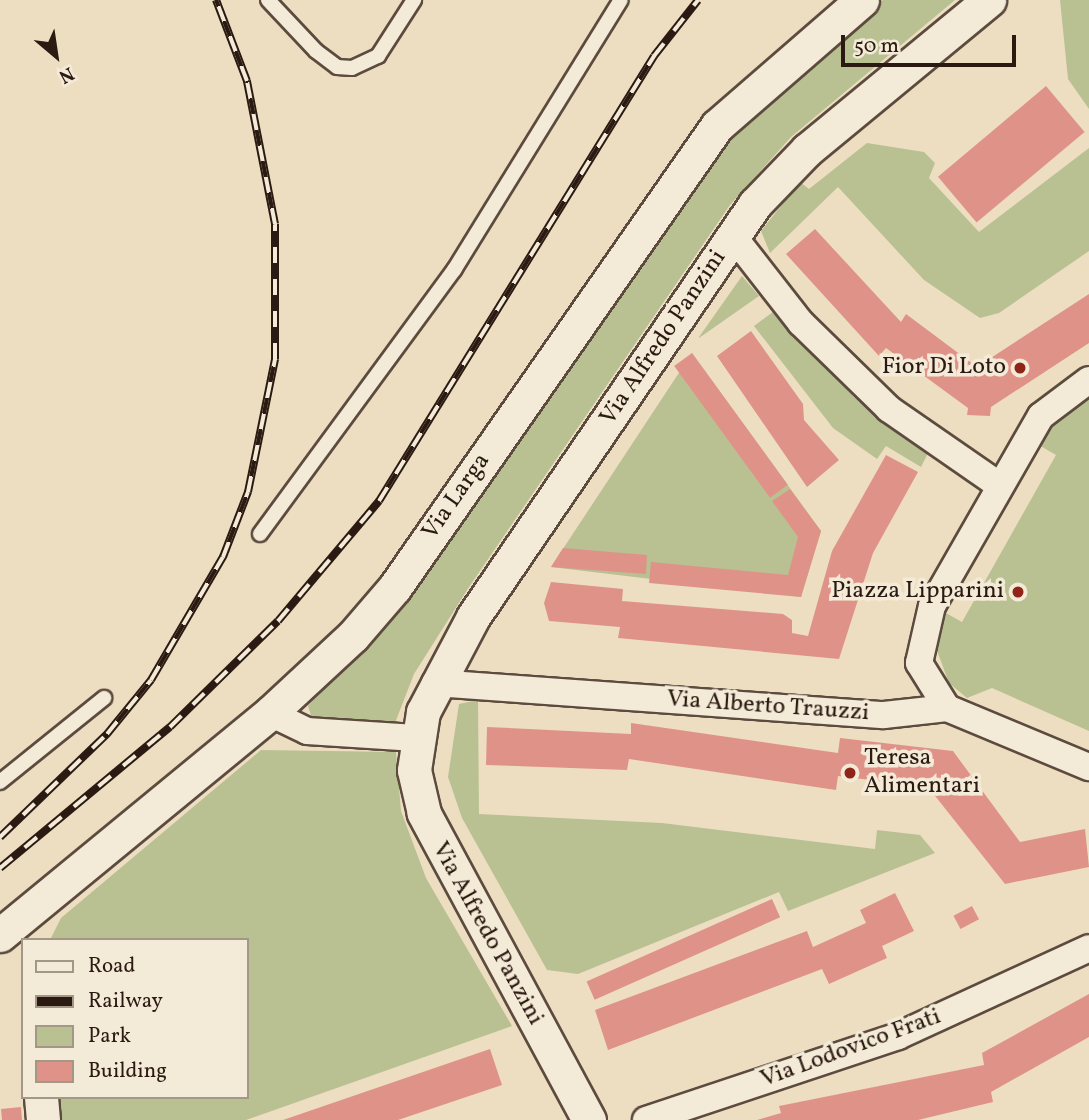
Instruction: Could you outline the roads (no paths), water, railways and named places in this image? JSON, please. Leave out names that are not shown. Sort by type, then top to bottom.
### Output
[{"type":"street","name":"Via Larga","points":[[12,936],[270,713],[353,636],[395,587],[717,126],[862,0]]},
{"type":"street","name":"Via Alfredo Panzini","points":[[589,1120],[436,842],[418,795],[416,738],[435,683],[733,236],[780,174],[989,0]]},
{"type":"street","points":[[733,236],[801,323],[889,409],[1000,486]]},
{"type":"street","points":[[947,708],[919,663],[922,634],[1000,486],[1041,416],[1058,397],[1089,380]]},
{"type":"street","name":"Via Alberto Trauzzi","points":[[435,683],[884,715],[947,708],[1089,767]]},
{"type":"street","points":[[270,713],[307,731],[416,738]]},
{"type":"street","name":"Via Lodovico Frati","points":[[646,1120],[898,1036],[1089,948]]},
{"type":"street","points":[[41,1099],[43,1120]]},
{"type":"lane","points":[[268,0],[316,51],[337,67],[352,68],[378,56],[414,0]]},
{"type":"lane","points":[[260,534],[454,270],[621,0]]},
{"type":"lane","points":[[0,782],[104,698]]},
{"type":"railway","points":[[0,837],[107,734],[151,680],[223,557],[248,492],[275,359],[275,224],[247,81],[216,0]]},
{"type":"railway","points":[[0,868],[170,727],[278,621],[379,501],[654,56],[698,0]]},
{"type":"place","name":"Fior Di Loto","points":[[1020,368]]},
{"type":"place","name":"Piazza Lipparini","points":[[1018,592]]},
{"type":"place","name":"Teresa Alimentari","points":[[850,773]]}]
